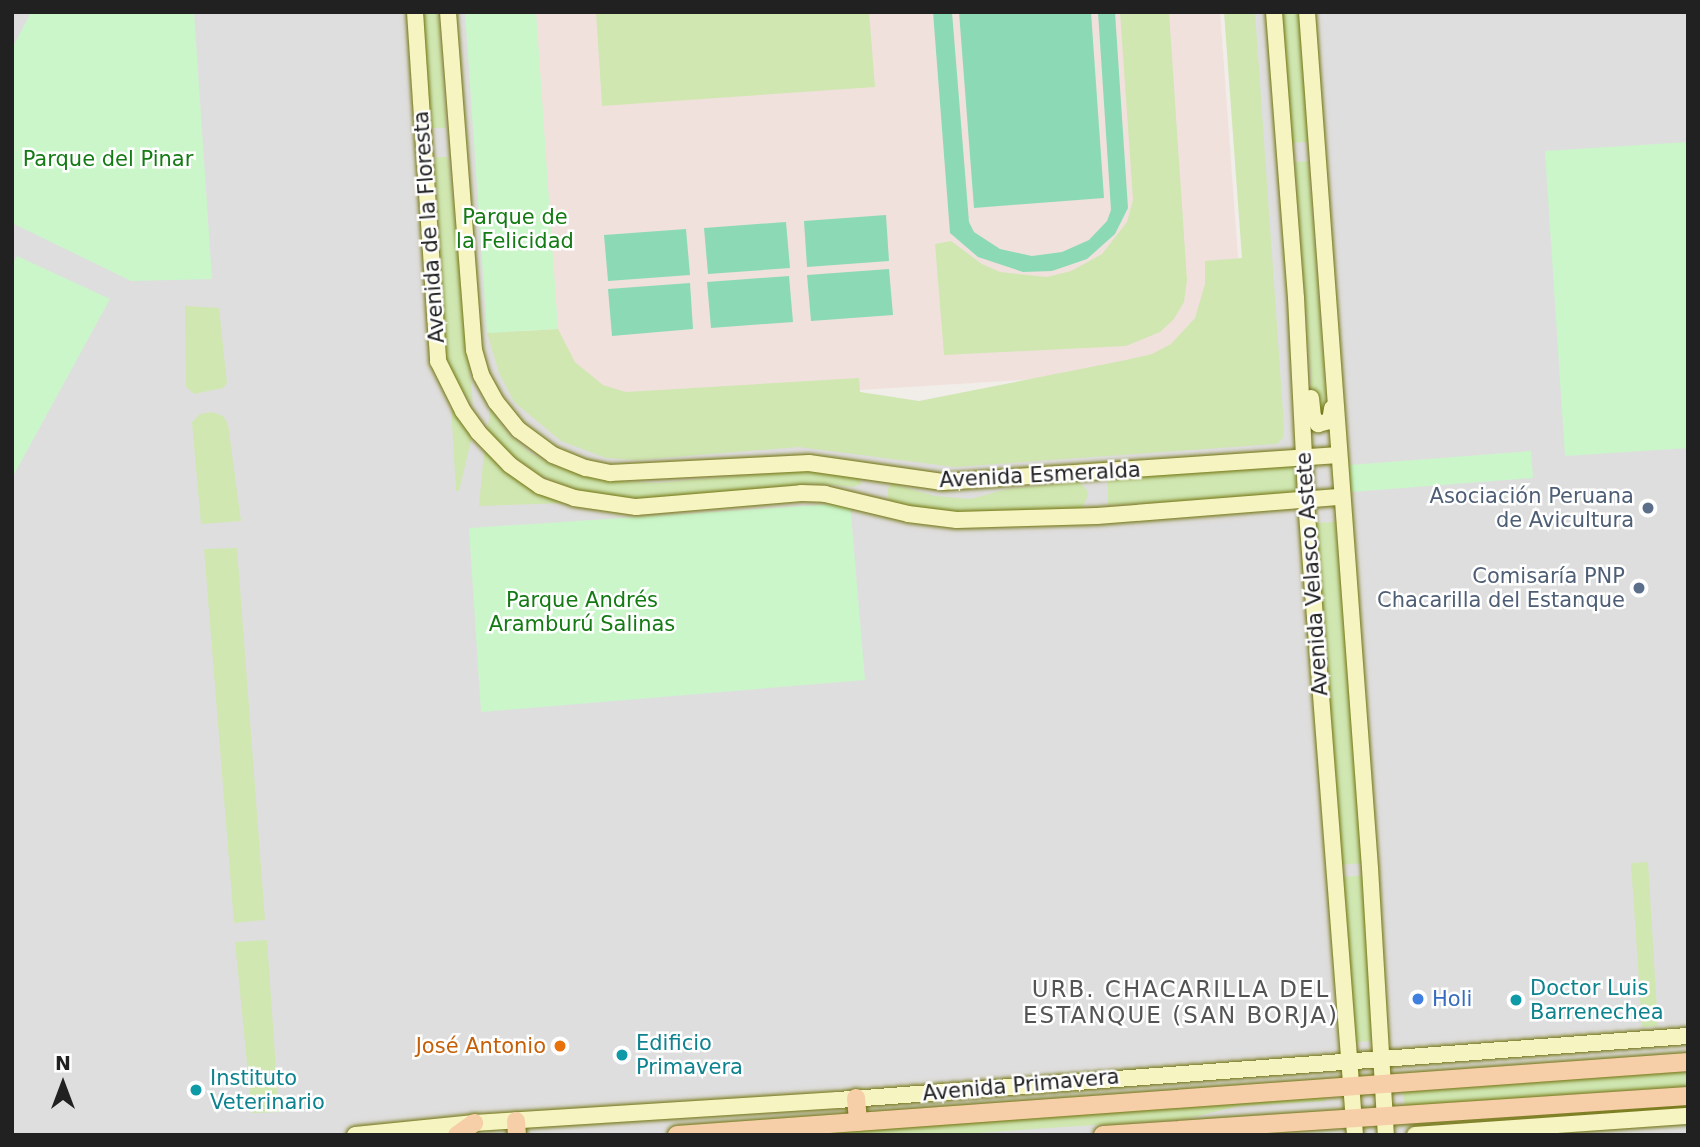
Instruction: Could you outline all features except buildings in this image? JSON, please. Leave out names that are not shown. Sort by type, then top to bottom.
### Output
[{"type":"main road","name":"Avenida de la Floresta","points":[[415,12],[438,361],[463,411],[478,432]]},
{"type":"main road","name":"Avenida de la Floresta","points":[[448,12],[470,331],[485,383]]},
{"type":"main road","name":"Avenida Velasco Astete","points":[[1273,12],[1296,298],[1304,458],[1354,1127]]},
{"type":"main road","name":"Avenida Velasco Astete","points":[[1307,12],[1386,1126]]},
{"type":"main road","points":[[1296,298],[1313,417],[1318,424],[1327,423],[1332,417],[1333,382]]},
{"type":"main road","name":"Avenida Esmeralda","points":[[485,383],[504,412],[533,442],[569,462],[610,473],[809,463],[943,482],[1338,455]]},
{"type":"main road","name":"Avenida Esmeralda","points":[[478,432],[510,466],[540,486],[574,498],[636,507],[801,493],[825,494],[931,518],[995,520],[1097,516],[1341,498]]},
{"type":"main road","name":"Avenida Primavera","points":[[355,1135],[474,1123],[517,1128],[856,1098],[1688,1036]]},
{"type":"main road","name":"Avenida Primavera","points":[[677,1135],[1688,1062]]},
{"type":"main road","points":[[1103,1135],[1386,1126],[1688,1096]]},
{"type":"main road","points":[[856,1098],[858,1122]]},
{"type":"main road","points":[[1415,1135],[1688,1116]]},
{"type":"main road","points":[[457,1135],[474,1123]]},
{"type":"shaded area","points":[[12,12],[487,12],[506,295],[538,381],[1261,434],[1247,12],[1688,12],[1688,1135],[12,1135]]},
{"type":"shaded area","points":[[509,12],[1220,12],[1241,298],[1183,370],[602,406],[560,373],[530,314]]},
{"type":"green space","name":"Parque del Pinar","points":[[31,12],[194,12],[212,279],[131,281],[12,223],[12,49]]},
{"type":"green space","points":[[421,12],[438,12],[446,128],[429,128]]},
{"type":"green space","name":"Parque de la Felicidad","points":[[465,12],[536,12],[558,329],[487,333]]},
{"type":"green space","points":[[596,12],[869,12],[875,87],[602,106]]},
{"type":"green space","points":[[933,12],[952,12],[969,222],[974,232],[1000,249],[1032,256],[1062,252],[1089,240],[1107,221],[1111,210],[1098,12],[1115,12],[1128,208],[1115,234],[1087,259],[1052,271],[1023,272],[978,257],[950,233]]},
{"type":"green space","points":[[959,12],[1091,12],[1104,198],[974,208]]},
{"type":"green space","points":[[1120,12],[1169,12],[1187,280],[1184,302],[1174,319],[1160,332],[1126,346],[944,355],[935,244],[951,241],[982,264],[1000,272],[1047,277],[1071,271],[1102,254],[1127,222],[1133,200]]},
{"type":"green space","points":[[1224,12],[1255,12],[1284,426],[1283,438],[1277,444],[954,467],[799,447],[637,460],[606,458],[561,441],[514,402],[499,373],[487,333],[558,329],[575,362],[603,385],[626,392],[859,378],[860,392],[919,401],[1126,360],[1152,354],[1171,344],[1195,318],[1205,284],[1205,261],[1242,258]]},
{"type":"green space","points":[[1279,12],[1300,12],[1309,142],[1288,143]]},
{"type":"green space","points":[[1688,142],[1688,448],[1565,456],[1545,151]]},
{"type":"green space","points":[[435,157],[448,157],[473,404],[456,383],[446,356]]},
{"type":"green space","points":[[1308,161],[1327,411],[1320,416],[1314,413],[1295,162]]},
{"type":"green space","points":[[886,215],[889,261],[807,267],[804,221]]},
{"type":"green space","points":[[786,222],[790,268],[708,274],[704,228]]},
{"type":"green space","points":[[686,229],[690,275],[608,281],[604,235]]},
{"type":"green space","points":[[17,256],[110,299],[12,478],[12,265]]},
{"type":"green space","points":[[889,269],[893,315],[811,321],[807,275]]},
{"type":"green space","points":[[789,276],[793,322],[711,328],[707,282]]},
{"type":"green space","points":[[690,283],[693,329],[612,336],[608,289]]},
{"type":"green space","points":[[185,306],[219,308],[227,383],[223,388],[194,394],[186,387]]},
{"type":"green space","points":[[455,406],[473,433],[459,491],[456,491],[451,407]]},
{"type":"green space","points":[[490,409],[509,435],[529,452],[550,464],[600,480],[656,483],[802,471],[851,474],[858,476],[862,484],[853,487],[812,483],[654,499],[624,499],[586,494],[538,474],[487,437]]},
{"type":"green space","points":[[212,412],[223,416],[228,424],[241,521],[201,524],[192,422],[200,414]]},
{"type":"green space","points":[[1531,451],[1533,478],[1351,492],[1349,465]]},
{"type":"green space","points":[[484,452],[564,500],[564,503],[479,506]]},
{"type":"green space","points":[[1295,466],[1297,495],[1108,505],[1107,477]]},
{"type":"green space","points":[[1079,482],[1087,490],[1088,496],[1081,510],[949,513],[893,502],[888,498],[888,488],[892,484],[935,496],[970,499],[1008,489]]},
{"type":"green space","name":"Parque Andrés Aramburú Salinas","points":[[850,503],[865,680],[481,712],[469,528]]},
{"type":"green space","points":[[1335,522],[1366,863],[1338,865],[1315,523]]},
{"type":"green space","points":[[237,548],[265,920],[234,923],[204,549]]},
{"type":"green space","points":[[1648,862],[1658,1026],[1642,1027],[1631,863]]},
{"type":"green space","points":[[1368,875],[1372,1041],[1355,1042],[1341,877]]},
{"type":"green space","points":[[267,940],[279,1112],[252,1113],[235,942]]},
{"type":"green space","points":[[1688,1071],[1688,1086],[1405,1106],[1403,1092]]},
{"type":"green space","points":[[1326,1092],[1326,1101],[1239,1106],[1184,1119],[947,1135],[767,1135]]},
{"type":"place","name":"Asociación Peruana de Avicultura","points":[[1648,508]]},
{"type":"place","name":"Comisaría PNP Chacarilla del Estanque","points":[[1639,588]]},
{"type":"place","name":"Holi","points":[[1418,999]]},
{"type":"place","name":"Doctor Luis Barrenechea","points":[[1516,1000]]},
{"type":"place","name":"José Antonio","points":[[560,1046]]},
{"type":"place","name":"Edificio Primavera","points":[[622,1055]]},
{"type":"place","name":"Instituto Veterinario","points":[[196,1090]]},
{"type":"district","name":"URB. CHACARILLA DEL ESTANQUE (SAN BORJA)","points":[[1181,1002]]}]
